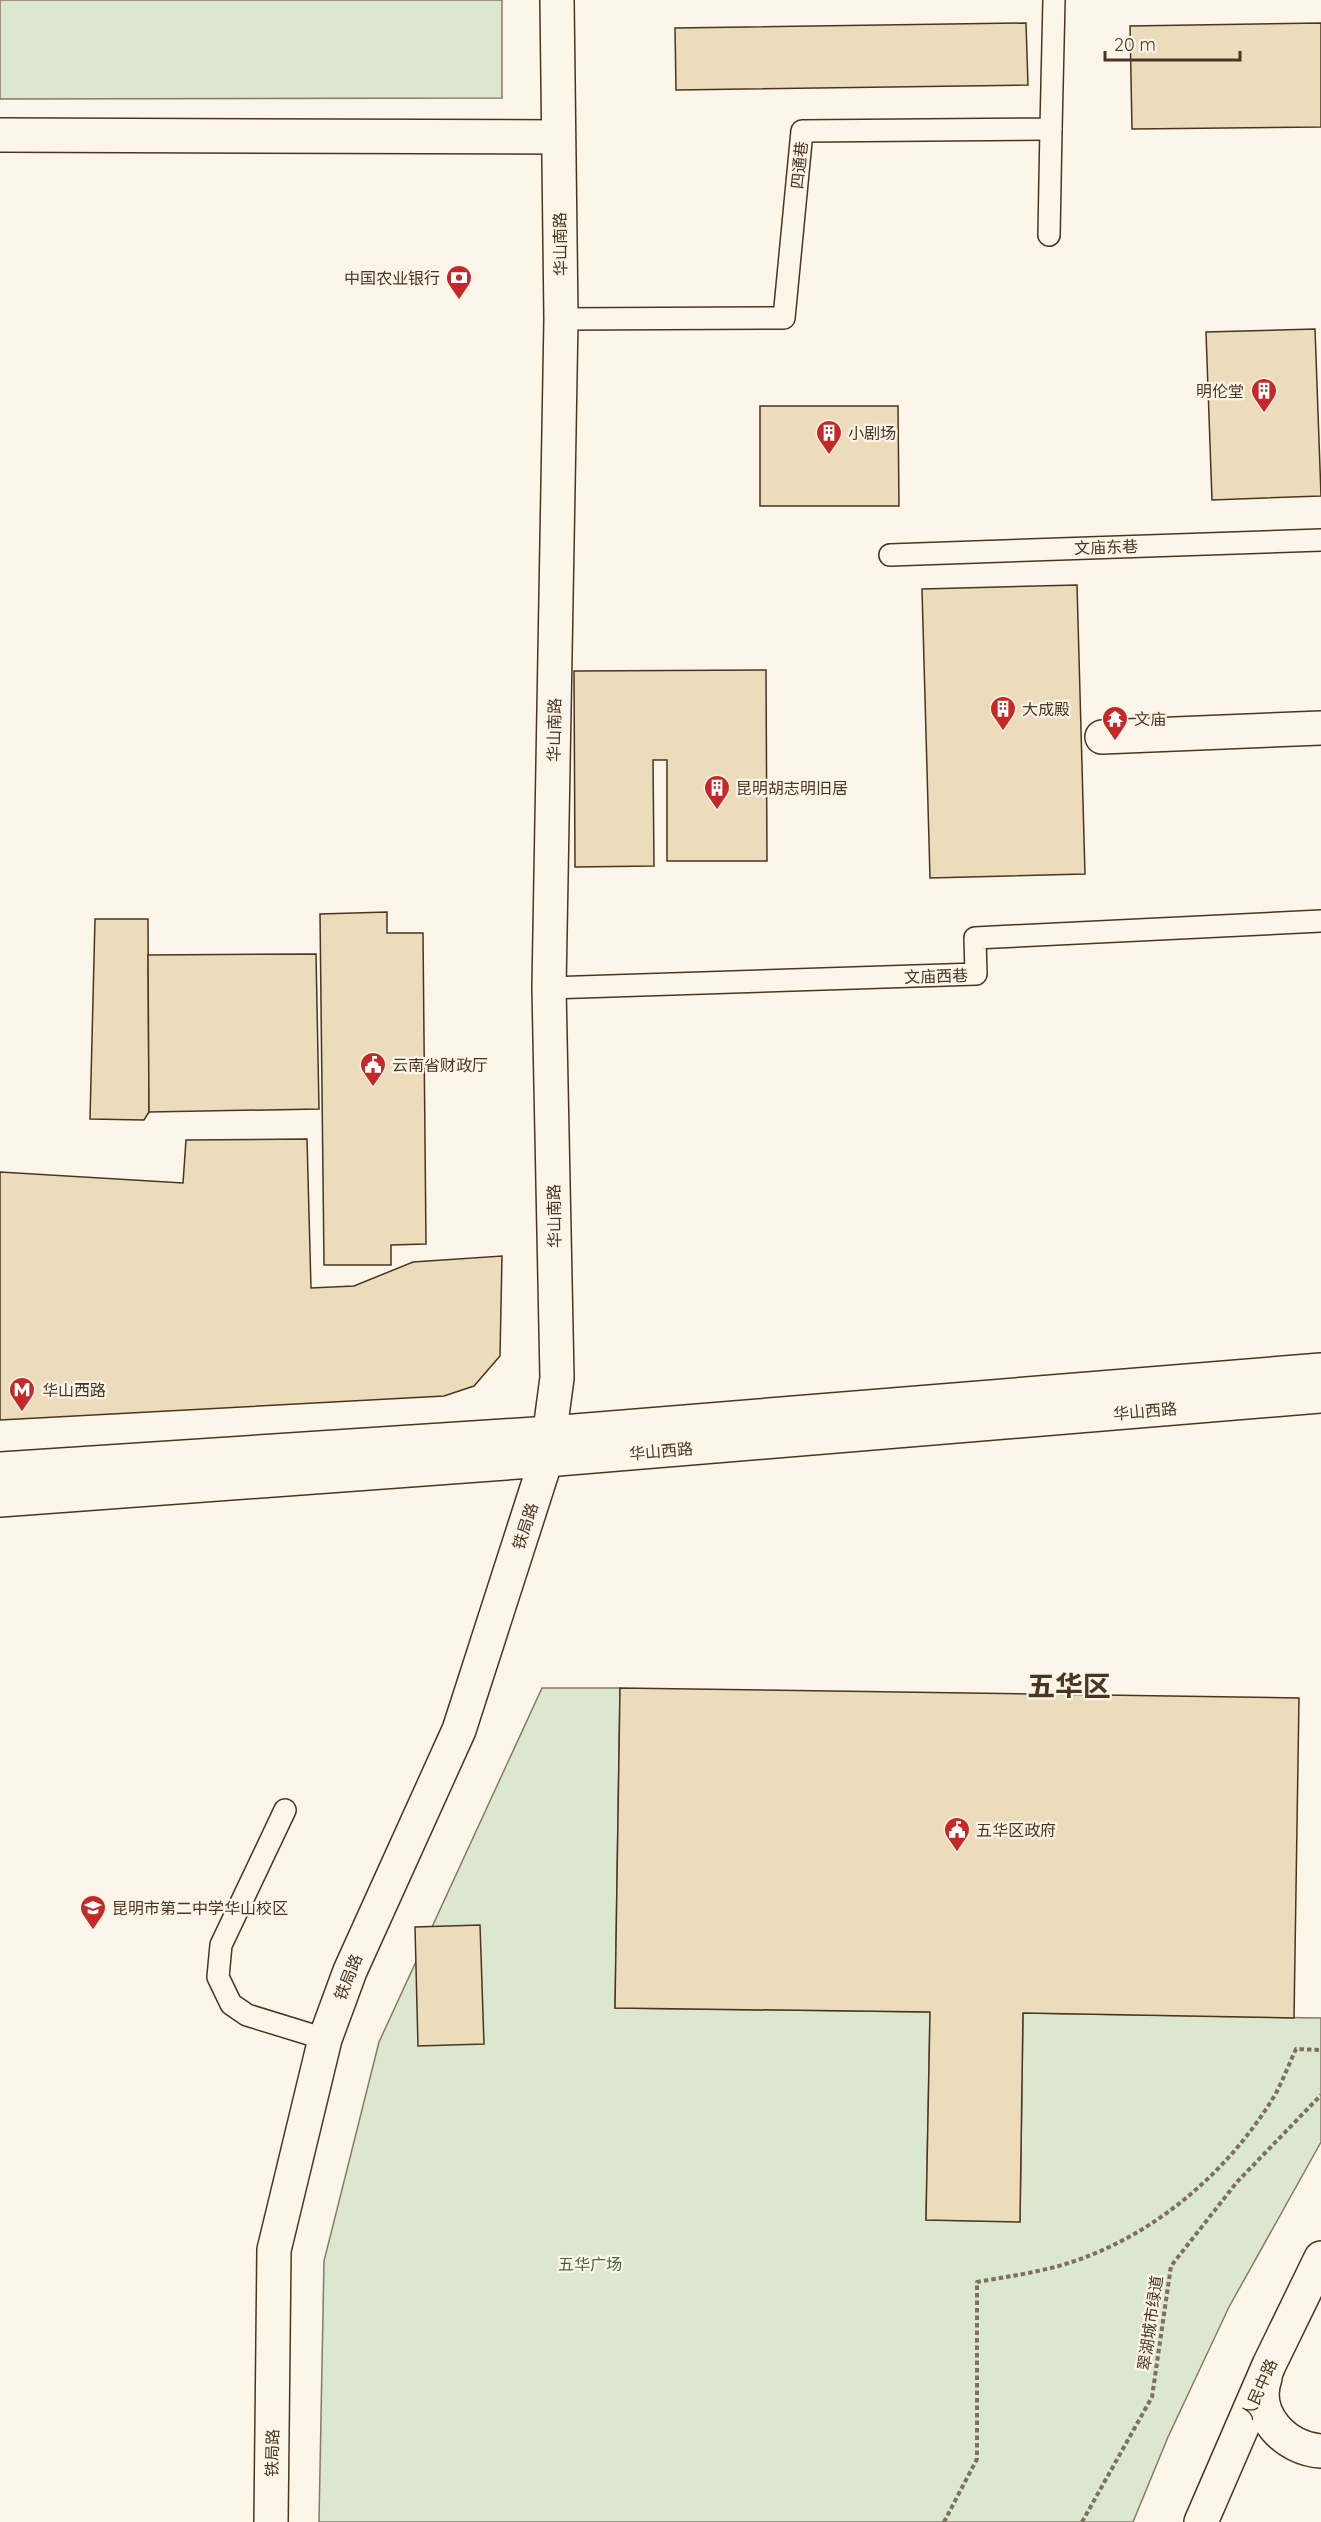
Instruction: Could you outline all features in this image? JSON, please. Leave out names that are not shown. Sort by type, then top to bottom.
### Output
[{"type":"street","name":"华山南路","points":[[548,1446],[557,1378],[549,988],[561,319],[557,0]]},
{"type":"street","points":[[0,135],[558,136]]},
{"type":"street","points":[[1102,737],[1321,728]]},
{"type":"street","name":"华山西路","points":[[0,1500],[1321,1371]]},
{"type":"street","name":"华山西路","points":[[0,1469],[548,1446],[1321,1396]]},
{"type":"street","name":"铁局路","points":[[271,2522],[274,2250],[325,2039],[350,1971],[459,1730],[548,1446]]},
{"type":"street","name":"人民中路","points":[[1201,2522],[1269,2365],[1321,2258]]},
{"type":"street","points":[[1269,2365],[1263,2384],[1263,2403],[1270,2422],[1283,2438],[1300,2448],[1321,2451]]},
{"type":"lane","points":[[1049,235],[1054,0]]},
{"type":"lane","name":"四通巷","points":[[561,319],[784,318],[802,131],[1051,129]]},
{"type":"lane","name":"文庙东巷","points":[[890,555],[1321,540]]},
{"type":"lane","name":"文庙西巷","points":[[549,988],[976,974],[975,938],[1321,921]]},
{"type":"lane","points":[[285,1810],[221,1945],[218,1977],[231,2004],[247,2014],[325,2039]]},
{"type":"path","points":[[944,2522],[977,2459],[977,2282],[1064,2265],[1105,2249],[1144,2228],[1180,2203],[1216,2170],[1248,2134],[1275,2094],[1296,2049],[1321,2050]]},
{"type":"path","name":"翠湖城市绿道","points":[[1082,2522],[1152,2397],[1171,2266],[1237,2182],[1321,2095]]},
{"type":"green space","points":[[0,0],[502,0],[502,98],[0,99]]},
{"type":"green space","name":"五华广场","points":[[542,1688],[620,1688],[615,2008],[930,2012],[926,2220],[1020,2221],[1023,2013],[1321,2018],[1321,2142],[1229,2307],[1168,2437],[1133,2522],[319,2522],[324,2261],[379,2042]]},
{"type":"building","points":[[1026,23],[1028,85],[676,90],[675,28]]},
{"type":"building","points":[[1321,23],[1321,127],[1132,129],[1130,26]]},
{"type":"building","name":"明伦堂","points":[[1315,329],[1321,496],[1212,500],[1206,332]]},
{"type":"building","name":"小剧场","points":[[760,406],[898,406],[899,506],[760,506]]},
{"type":"building","name":"大成殿","points":[[1077,585],[1085,874],[930,878],[922,589]]},
{"type":"building","name":"昆明胡志明旧居","points":[[766,670],[767,861],[667,861],[667,760],[653,760],[654,866],[575,867],[574,671]]},
{"type":"building","name":"云南省财政厅","points":[[387,912],[387,933],[423,933],[426,1244],[391,1245],[391,1265],[324,1265],[320,914]]},
{"type":"building","points":[[95,919],[148,919],[149,1112],[144,1120],[90,1119]]},
{"type":"building","points":[[316,954],[319,1109],[149,1112],[148,955]]},
{"type":"building","points":[[307,1139],[311,1288],[354,1286],[413,1262],[502,1256],[500,1356],[474,1386],[444,1396],[0,1420],[0,1172],[183,1183],[186,1140]]},
{"type":"building","name":"五华区政府","points":[[620,1688],[1299,1698],[1294,2018],[1023,2013],[1020,2222],[926,2220],[930,2012],[615,2008]]},
{"type":"building","points":[[480,1925],[484,2044],[418,2046],[415,1927]]},
{"type":"place","name":"中国农业银行","points":[[459,301]]},
{"type":"place","name":"明伦堂","points":[[1264,414]]},
{"type":"place","name":"小剧场","points":[[829,456]]},
{"type":"place","name":"大成殿","points":[[1003,732]]},
{"type":"place","name":"文庙","points":[[1115,742]]},
{"type":"place","name":"昆明胡志明旧居","points":[[717,811]]},
{"type":"place","name":"云南省财政厅","points":[[373,1088]]},
{"type":"place","name":"华山西路","points":[[22,1413]]},
{"type":"place","name":"五华区政府","points":[[957,1853]]},
{"type":"place","name":"昆明市第二中学华山校区","points":[[93,1931]]},
{"type":"district","name":"五华区","points":[[1069,1686]]}]
